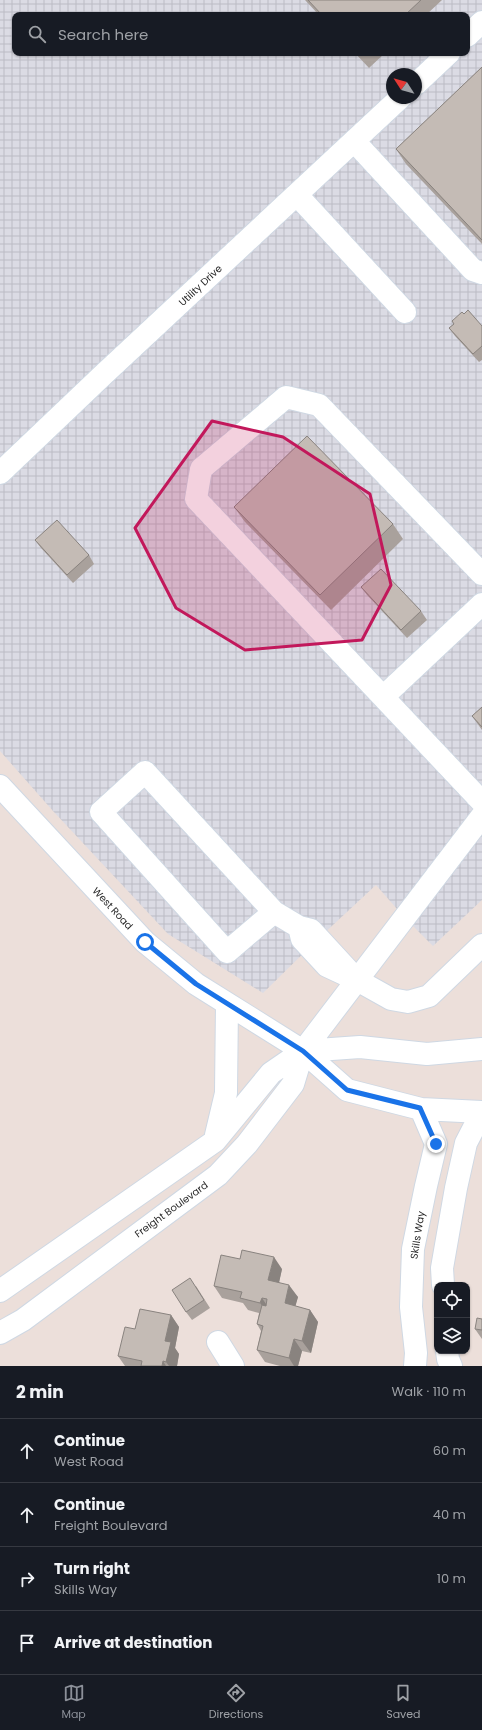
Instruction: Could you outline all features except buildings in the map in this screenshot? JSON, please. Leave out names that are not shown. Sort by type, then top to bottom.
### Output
[{"type":"lane","points":[[470,33],[482,22]]},
{"type":"lane","points":[[422,78],[446,56]]},
{"type":"lane","name":"Utility Drive","points":[[0,473],[394,104]]},
{"type":"lane","points":[[354,141],[473,270],[482,274]]},
{"type":"lane","points":[[297,195],[405,312]]},
{"type":"lane","points":[[482,574],[319,405],[286,397],[201,469],[196,500],[482,802]]},
{"type":"lane","points":[[383,697],[482,604]]},
{"type":"lane","points":[[274,912],[227,952],[101,812],[145,772],[274,912],[299,927],[311,930],[357,980],[391,999],[408,1002],[429,996],[482,945]]},
{"type":"lane","name":"West Road","points":[[0,786],[145,942],[196,984],[303,1051]]},
{"type":"lane","points":[[0,1291],[215,1141],[271,1073],[303,1051],[482,816]]},
{"type":"lane","points":[[215,1141],[226,1093],[227,1004]]},
{"type":"lane","points":[[303,1051],[360,1047],[427,1054],[482,1049]]},
{"type":"lane","points":[[303,1051],[347,1090],[420,1108],[482,1112],[466,1143],[456,1188],[442,1268],[443,1282]]},
{"type":"lane","name":"Freight Boulevard","points":[[0,1333],[22,1320],[218,1175],[247,1144],[293,1084],[303,1051]]},
{"type":"lane","name":"Skills Way","points":[[415,1366],[416,1352],[411,1307],[413,1249],[436,1144],[420,1108]]},
{"type":"lane","points":[[218,1342],[233,1366]]},
{"type":"lane","points":[[447,1354],[451,1366]]},
{"type":"highlighted area","points":[[212,421],[283,437],[370,494],[391,585],[362,640],[245,650],[176,608],[135,528]]},
{"type":"shaded area","points":[[0,0],[482,0],[482,900],[433,946],[404,917],[376,885],[263,993],[168,934],[53,811],[0,751]]},
{"type":"route","points":[[145,942],[196,984],[303,1051],[347,1090],[420,1108],[436,1144]]}]
